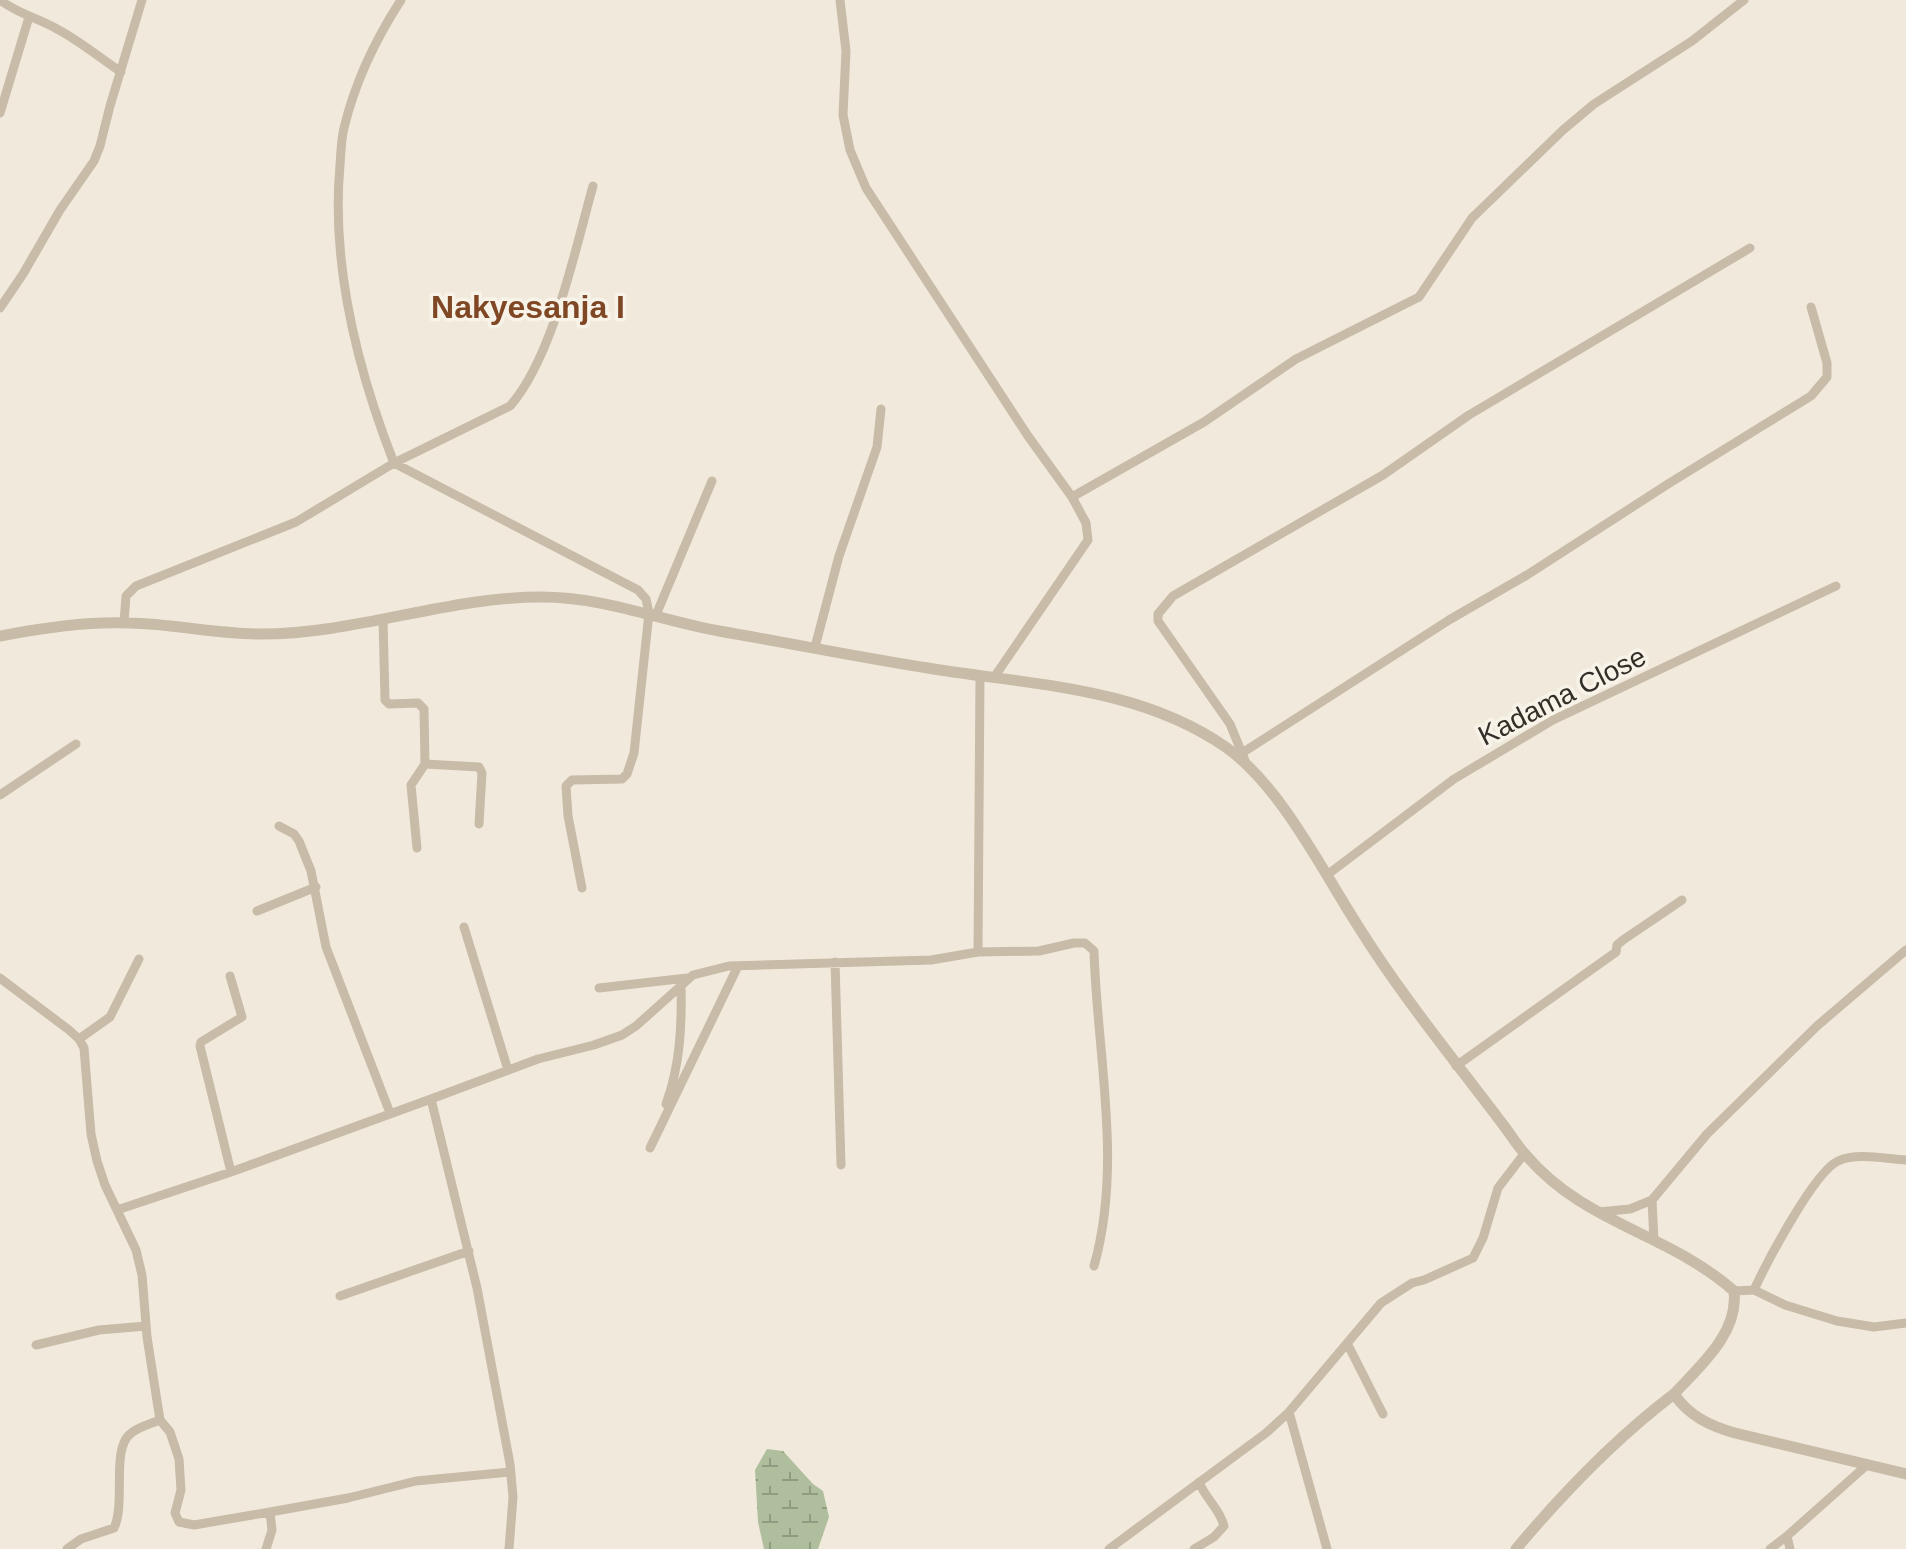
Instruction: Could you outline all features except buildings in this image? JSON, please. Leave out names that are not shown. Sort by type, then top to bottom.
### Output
[{"type":"street","points":[[0,0],[58,29],[121,72]]},
{"type":"street","points":[[0,308],[94,161],[142,0]]},
{"type":"street","points":[[401,0],[371,50],[343,130],[337,220],[340,266],[349,309],[372,401],[394,463],[638,590],[653,614]]},
{"type":"street","points":[[840,0],[846,51],[843,115],[850,150],[866,188],[1028,436],[1072,497],[1086,523],[1088,540],[995,676]]},
{"type":"street","points":[[1072,497],[1204,422],[1296,359],[1419,297],[1472,218],[1563,130],[1594,104],[1692,41],[1744,0]]},
{"type":"street","points":[[0,113],[29,17]]},
{"type":"street","points":[[124,622],[126,596],[136,586],[296,522],[394,463],[510,406],[523,391],[544,347],[569,274],[593,186]]},
{"type":"street","points":[[1750,248],[1469,415],[1383,475],[1173,596],[1158,614],[1158,621],[1230,724],[1244,758],[1290,819],[1359,929],[1456,1066],[1524,1154],[1556,1187],[1595,1213],[1696,1261],[1734,1291],[1754,1290],[1785,1305],[1837,1321],[1874,1327],[1906,1323]]},
{"type":"street","points":[[1244,758],[1449,620],[1527,575],[1811,396],[1827,377],[1827,363],[1811,307]]},
{"type":"street","points":[[815,647],[839,556],[877,447],[881,409]]},
{"type":"street","points":[[582,888],[568,816],[566,786],[572,780],[622,779],[627,774],[634,753],[653,614],[712,481]]},
{"type":"street","name":"Kadama Close","points":[[1327,875],[1454,779],[1553,720],[1836,586]]},
{"type":"street","points":[[0,636],[124,622],[264,634],[325,628],[483,601],[577,598],[698,627],[980,676],[1088,690],[1162,714],[1207,735],[1244,758]]},
{"type":"street","points":[[383,619],[385,700],[389,704],[418,703],[424,709],[425,764],[411,785],[417,848]]},
{"type":"street","points":[[978,952],[980,676]]},
{"type":"street","points":[[0,795],[76,744]]},
{"type":"street","points":[[425,764],[479,767],[482,773],[479,824]]},
{"type":"street","points":[[279,826],[294,834],[299,841],[316,887],[326,947],[390,1113]]},
{"type":"street","points":[[257,911],[316,887]]},
{"type":"street","points":[[1456,1066],[1616,952],[1617,945],[1623,940],[1682,900]]},
{"type":"street","points":[[464,927],[508,1070]]},
{"type":"street","points":[[117,1210],[231,1172],[508,1070],[622,1035],[684,982],[710,969],[931,960],[978,952],[1039,951],[1085,943],[1094,951],[1107,1147],[1102,1238],[1094,1266]]},
{"type":"street","points":[[1595,1213],[1630,1209],[1652,1200],[1707,1134],[1817,1026],[1906,950]]},
{"type":"street","points":[[79,1039],[110,1017],[139,959]]},
{"type":"street","points":[[835,962],[841,1165]]},
{"type":"street","points":[[684,982],[675,1071],[650,1148],[738,966]]},
{"type":"street","points":[[230,976],[242,1017],[201,1042],[200,1046],[231,1172]]},
{"type":"street","points":[[0,978],[79,1039],[84,1048],[91,1134],[97,1161],[136,1250],[142,1275],[160,1420],[170,1432],[179,1459],[181,1490],[175,1513],[179,1522],[194,1525],[270,1512],[348,1498],[416,1481],[511,1472]]},
{"type":"street","points":[[599,988],[684,982]]},
{"type":"street","points":[[431,1099],[469,1251],[511,1472],[513,1497],[509,1549]]},
{"type":"street","points":[[1109,1549],[1266,1433],[1289,1412],[1381,1303],[1412,1283],[1473,1258],[1483,1238],[1498,1188],[1524,1154]]},
{"type":"street","points":[[1754,1290],[1785,1232],[1826,1171],[1837,1161],[1906,1160]]},
{"type":"street","points":[[1652,1200],[1654,1241]]},
{"type":"street","points":[[340,1296],[469,1251]]},
{"type":"street","points":[[1516,1549],[1559,1501],[1636,1424],[1674,1394],[1714,1350],[1732,1320],[1736,1304],[1734,1291]]},
{"type":"street","points":[[36,1345],[99,1330],[146,1326]]},
{"type":"street","points":[[1348,1345],[1383,1414]]},
{"type":"street","points":[[1674,1394],[1683,1408],[1717,1428],[1906,1474]]},
{"type":"street","points":[[1289,1412],[1327,1549]]},
{"type":"street","points":[[67,1549],[81,1539],[114,1528],[120,1509],[125,1440],[135,1430],[160,1420]]},
{"type":"street","points":[[1770,1549],[1868,1464]]},
{"type":"street","points":[[1194,1549],[1214,1537],[1224,1526],[1221,1515],[1203,1493],[1199,1482]]},
{"type":"street","points":[[266,1549],[272,1530],[270,1512]]},
{"type":"street","points":[[1787,1536],[1790,1549]]},
{"type":"green space","points":[[767,1449],[783,1451],[823,1491],[829,1517],[818,1549],[764,1549],[758,1522],[755,1470]]},
{"type":"district","name":"Nakyesanja I","points":[[528,307]]}]
